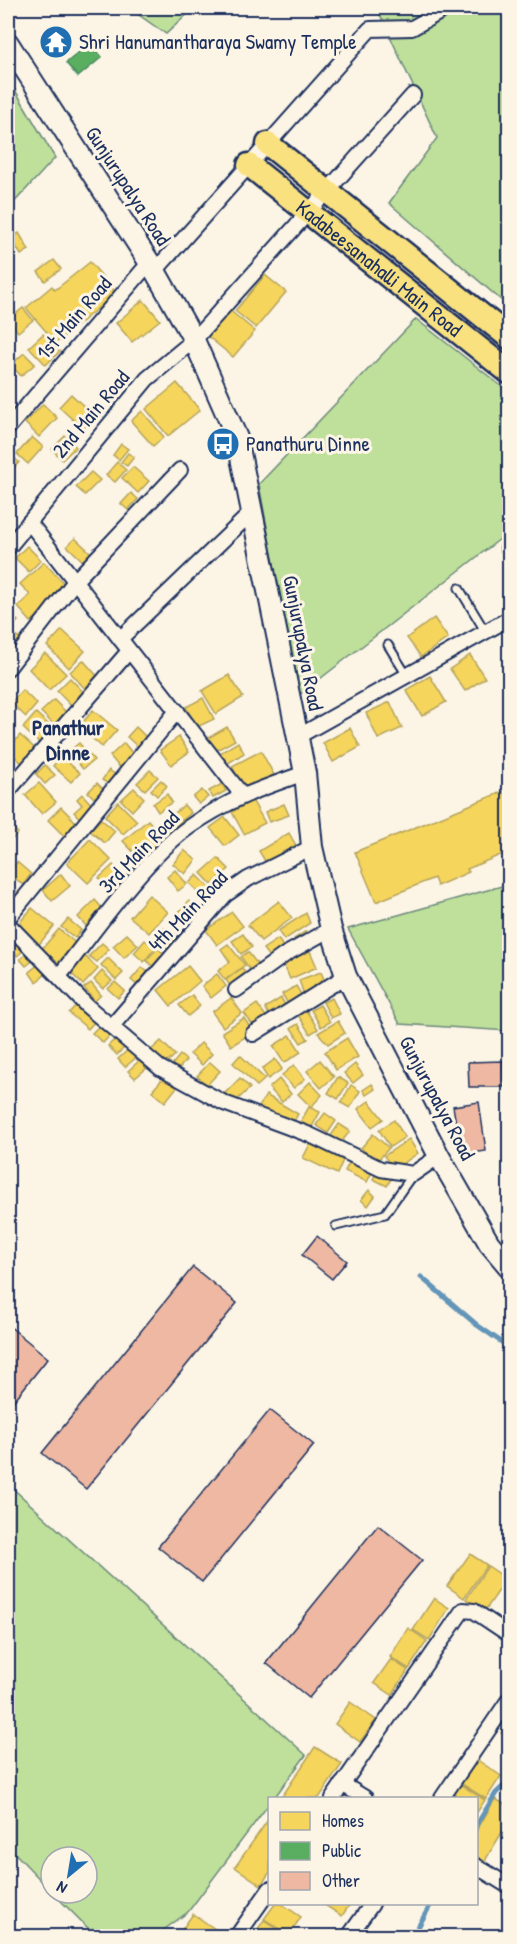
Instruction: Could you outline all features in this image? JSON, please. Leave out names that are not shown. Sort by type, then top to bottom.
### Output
[{"type":"main road","name":"Kadabeesanahalli Main Road","points":[[268,144],[510,338]]},
{"type":"main road","name":"Kadabeesanahalli Main Road","points":[[249,165],[510,373]]},
{"type":"street","name":"1st Main Road","points":[[8,428],[370,29],[412,28],[447,8]]},
{"type":"street","name":"Gunjurupalya Road","points":[[8,44],[152,267],[194,340],[237,438],[305,773],[312,847],[331,929],[346,976],[440,1156],[489,1243],[510,1268]]},
{"type":"street","name":"2nd Main Road","points":[[8,548],[147,379],[194,340],[413,94]]},
{"type":"street","points":[[8,668],[75,581],[180,470]]},
{"type":"street","points":[[120,639],[252,512]]},
{"type":"street","points":[[29,522],[242,795]]},
{"type":"street","points":[[297,736],[510,618]]},
{"type":"street","points":[[8,791],[129,651]]},
{"type":"street","points":[[8,918],[177,711]]},
{"type":"street","name":"3rd Main Road","points":[[58,976],[148,867],[188,828],[242,795],[305,773]]},
{"type":"street","name":"4th Main Road","points":[[112,1026],[225,896],[248,879],[312,847]]},
{"type":"street","points":[[8,924],[87,1006],[160,1068],[224,1103],[310,1135],[381,1169],[413,1174],[440,1156]]},
{"type":"street","points":[[236,990],[286,954],[331,929]]},
{"type":"street","points":[[253,1034],[346,976]]},
{"type":"street","points":[[334,1797],[463,1610],[474,1611],[510,1635]]},
{"type":"street","points":[[443,1797],[510,1698]]},
{"type":"street","points":[[342,1785],[363,1797]]},
{"type":"street","points":[[478,1867],[510,1887]]},
{"type":"street","points":[[237,1936],[268,1892]]},
{"type":"street","points":[[350,1936],[371,1905]]},
{"type":"lane","points":[[459,588],[484,632]]},
{"type":"lane","points":[[388,645],[406,674]]},
{"type":"lane","points":[[336,1226],[385,1214],[413,1174]]},
{"type":"green space","points":[[129,8],[194,8],[166,34]]},
{"type":"green space","points":[[377,8],[509,8],[510,294],[501,300],[389,203],[437,138]]},
{"type":"green space","points":[[8,78],[55,158],[8,209]]},
{"type":"green space","points":[[416,319],[509,392],[509,532],[298,696],[259,484]]},
{"type":"green space","points":[[509,884],[509,1031],[400,1024],[348,929]]},
{"type":"green space","points":[[8,1484],[306,1755],[275,1797],[268,1797],[268,1805],[188,1912],[165,1929],[160,1936],[96,1936],[65,1905],[99,1905],[99,1845],[39,1845],[39,1878],[8,1846]]},
{"type":"building: Homes","points":[[19,233],[29,250],[21,255],[11,238]]},
{"type":"building: Homes","points":[[54,260],[61,269],[45,281],[38,272]]},
{"type":"building: Homes","points":[[90,262],[116,293],[56,343],[26,308],[52,286],[55,290]]},
{"type":"building: Homes","points":[[265,275],[286,292],[256,328],[235,311]]},
{"type":"building: Homes","points":[[143,300],[160,320],[132,342],[116,323]]},
{"type":"building: Homes","points":[[23,308],[33,320],[18,332],[8,320]]},
{"type":"building: Homes","points":[[227,308],[255,331],[233,357],[205,334]]},
{"type":"building: Homes","points":[[43,334],[60,351],[46,365],[29,347]]},
{"type":"building: Homes","points":[[24,353],[35,364],[21,376],[11,365]]},
{"type":"building: Homes","points":[[177,383],[200,410],[168,436],[146,409]]},
{"type":"building: Homes","points":[[71,394],[95,417],[83,429],[59,407]]},
{"type":"building: Homes","points":[[43,404],[57,418],[39,437],[25,423]]},
{"type":"building: Homes","points":[[142,411],[164,437],[153,446],[131,421]]},
{"type":"building: Homes","points":[[65,436],[76,447],[62,460],[52,449]]},
{"type":"building: Homes","points":[[32,437],[43,447],[28,464],[17,454]]},
{"type":"building: Homes","points":[[121,444],[128,449],[119,460],[113,455]]},
{"type":"building: Homes","points":[[8,453],[19,462],[10,473],[8,471]]},
{"type":"building: Homes","points":[[128,453],[134,457],[127,466],[121,462]]},
{"type":"building: Homes","points":[[117,462],[126,470],[115,482],[106,475]]},
{"type":"building: Homes","points":[[133,467],[149,481],[138,493],[122,478]]},
{"type":"building: Homes","points":[[91,472],[100,480],[85,495],[76,487]]},
{"type":"building: Homes","points":[[131,493],[138,499],[128,510],[121,504]]},
{"type":"building: Homes","points":[[75,538],[92,554],[84,562],[67,546]]},
{"type":"building: Homes","points":[[27,546],[41,560],[29,572],[15,558]]},
{"type":"building: Homes","points":[[44,562],[68,588],[31,622],[18,607],[30,595],[20,584]]},
{"type":"building: Homes","points":[[10,615],[18,621],[8,634],[8,618]]},
{"type":"building: Homes","points":[[434,618],[448,638],[421,657],[407,638]]},
{"type":"building: Homes","points":[[62,630],[85,651],[69,668],[47,646]]},
{"type":"building: Homes","points":[[12,632],[26,644],[17,654],[8,646],[8,637]]},
{"type":"building: Homes","points":[[45,653],[66,674],[49,690],[29,669]]},
{"type":"building: Homes","points":[[470,655],[485,678],[465,691],[450,669]]},
{"type":"building: Homes","points":[[83,660],[99,678],[86,690],[70,672]]},
{"type":"building: Homes","points":[[229,675],[243,697],[216,714],[202,691]]},
{"type":"building: Homes","points":[[430,676],[446,702],[422,716],[406,690]]},
{"type":"building: Homes","points":[[70,678],[87,696],[73,708],[57,691]]},
{"type":"building: Homes","points":[[22,690],[37,704],[26,717],[11,703]]},
{"type":"building: Homes","points":[[203,698],[214,719],[197,727],[186,707]]},
{"type":"building: Homes","points":[[54,700],[67,713],[54,725],[41,712]]},
{"type":"building: Homes","points":[[390,702],[402,728],[378,739],[366,713]]},
{"type":"building: Homes","points":[[93,710],[117,730],[102,747],[79,727]]},
{"type":"building: Homes","points":[[36,713],[58,733],[44,748],[23,728]]},
{"type":"building: Homes","points":[[136,727],[147,738],[138,747],[127,737]]},
{"type":"building: Homes","points":[[227,727],[235,740],[215,751],[208,738]]},
{"type":"building: Homes","points":[[350,728],[360,747],[333,762],[323,743]]},
{"type":"building: Homes","points":[[20,735],[40,753],[26,767],[8,750]]},
{"type":"building: Homes","points":[[179,737],[189,752],[171,765],[160,750]]},
{"type":"building: Homes","points":[[238,742],[244,753],[227,764],[220,753]]},
{"type":"building: Homes","points":[[79,743],[94,760],[83,769],[68,752]]},
{"type":"building: Homes","points":[[124,743],[134,755],[120,768],[110,756]]},
{"type":"building: Homes","points":[[261,751],[274,775],[245,790],[232,766]]},
{"type":"building: Homes","points":[[61,756],[80,773],[71,782],[53,766]]},
{"type":"building: Homes","points":[[45,765],[55,775],[45,784],[36,774]]},
{"type":"building: Homes","points":[[109,770],[120,778],[113,787],[102,780]]},
{"type":"building: Homes","points":[[150,770],[158,777],[145,790],[137,783]]},
{"type":"building: Homes","points":[[161,780],[167,786],[157,796],[151,790]]},
{"type":"building: Homes","points":[[39,783],[56,802],[42,814],[25,795]]},
{"type":"building: Homes","points":[[97,783],[103,789],[94,798],[88,792]]},
{"type":"building: Homes","points":[[222,784],[226,791],[213,798],[209,791]]},
{"type":"building: Homes","points":[[134,788],[144,798],[132,811],[121,800]]},
{"type":"building: Homes","points":[[202,790],[208,797],[199,804],[193,797]]},
{"type":"building: Homes","points":[[504,791],[507,798],[510,797],[510,851],[467,869],[469,872],[437,886],[434,878],[376,902],[355,852]]},
{"type":"building: Homes","points":[[82,794],[93,806],[80,819],[74,812],[82,805],[77,799]]},
{"type":"building: Homes","points":[[167,794],[172,802],[158,812],[153,804]]},
{"type":"building: Homes","points":[[252,800],[265,823],[244,834],[232,812]]},
{"type":"building: Homes","points":[[118,802],[137,821],[123,834],[105,816]]},
{"type":"building: Homes","points":[[284,804],[289,815],[269,822],[265,812]]},
{"type":"building: Homes","points":[[184,805],[191,813],[168,832],[161,825]]},
{"type":"building: Homes","points":[[61,807],[78,824],[65,837],[48,820]]},
{"type":"building: Homes","points":[[225,817],[239,835],[225,846],[210,828]]},
{"type":"building: Homes","points":[[101,819],[115,831],[105,843],[90,831]]},
{"type":"building: Homes","points":[[148,820],[164,838],[140,859],[123,841]]},
{"type":"building: Homes","points":[[8,823],[18,833],[9,843],[8,842]]},
{"type":"building: Homes","points":[[289,833],[298,849],[268,866],[259,851]]},
{"type":"building: Homes","points":[[90,839],[111,860],[88,883],[67,863]]},
{"type":"building: Homes","points":[[184,850],[196,860],[185,874],[173,864]]},
{"type":"building: Homes","points":[[218,858],[229,869],[212,885],[201,873]]},
{"type":"building: Homes","points":[[17,862],[31,874],[23,885],[8,872]]},
{"type":"building: Homes","points":[[113,865],[126,879],[113,892],[99,878]]},
{"type":"building: Homes","points":[[175,870],[187,884],[178,891],[167,877]]},
{"type":"building: Homes","points":[[61,874],[70,886],[52,901],[43,890]]},
{"type":"building: Homes","points":[[197,875],[213,891],[225,879],[232,886],[213,906],[189,883]]},
{"type":"building: Homes","points":[[8,883],[19,893],[8,906]]},
{"type":"building: Homes","points":[[149,895],[168,912],[149,933],[130,917]]},
{"type":"building: Homes","points":[[95,900],[103,909],[86,926],[78,917]]},
{"type":"building: Homes","points":[[189,901],[199,910],[187,923],[177,914]]},
{"type":"building: Homes","points":[[279,901],[292,918],[261,941],[248,925]]},
{"type":"building: Homes","points":[[32,908],[54,926],[36,948],[14,929]]},
{"type":"building: Homes","points":[[232,912],[243,926],[217,945],[206,930]]},
{"type":"building: Homes","points":[[306,913],[310,923],[284,940],[278,931]]},
{"type":"building: Homes","points":[[68,919],[81,930],[75,938],[61,927]]},
{"type":"building: Homes","points":[[164,928],[170,934],[162,944],[155,938]]},
{"type":"building: Homes","points":[[59,929],[79,946],[61,967],[41,950]]},
{"type":"building: Homes","points":[[306,931],[311,939],[299,946],[294,939]]},
{"type":"building: Homes","points":[[127,934],[138,945],[124,958],[113,946]]},
{"type":"building: Homes","points":[[174,934],[183,943],[173,953],[163,944]]},
{"type":"building: Homes","points":[[243,934],[252,947],[241,954],[232,941]]},
{"type":"building: Homes","points":[[278,939],[286,951],[272,961],[263,949]]},
{"type":"building: Homes","points":[[15,940],[24,950],[17,956],[8,946]]},
{"type":"building: Homes","points":[[145,940],[155,948],[144,962],[134,953]]},
{"type":"building: Homes","points":[[102,943],[109,949],[97,962],[89,956]]},
{"type":"building: Homes","points":[[228,944],[245,965],[225,980],[218,971],[230,962],[221,949]]},
{"type":"building: Homes","points":[[158,948],[169,959],[157,971],[146,960]]},
{"type":"building: Homes","points":[[310,951],[317,967],[290,979],[283,963]]},
{"type":"building: Homes","points":[[29,952],[35,959],[26,966],[20,959]]},
{"type":"building: Homes","points":[[248,952],[261,969],[253,974],[241,957]]},
{"type":"building: Homes","points":[[84,955],[98,969],[83,985],[69,971]]},
{"type":"building: Homes","points":[[108,958],[123,973],[116,980],[101,965]]},
{"type":"building: Homes","points":[[39,964],[46,974],[36,982],[29,972]]},
{"type":"building: Homes","points":[[188,966],[200,981],[171,1006],[158,990]]},
{"type":"building: Homes","points":[[142,967],[152,976],[141,989],[131,980]]},
{"type":"building: Homes","points":[[242,968],[249,979],[233,990],[226,980]]},
{"type":"building: Homes","points":[[102,971],[112,981],[103,989],[94,980]]},
{"type":"building: Homes","points":[[321,972],[327,986],[304,995],[299,980]]},
{"type":"building: Homes","points":[[217,974],[226,986],[211,998],[202,986]]},
{"type":"building: Homes","points":[[115,982],[125,991],[118,998],[108,989]]},
{"type":"building: Homes","points":[[91,983],[101,995],[95,1001],[84,988]]},
{"type":"building: Homes","points":[[296,986],[304,999],[290,1007],[282,994]]},
{"type":"building: Homes","points":[[192,995],[200,1006],[188,1016],[179,1005]]},
{"type":"building: Homes","points":[[231,998],[242,1013],[223,1027],[212,1012]]},
{"type":"building: Homes","points":[[281,998],[287,1008],[271,1018],[265,1008]]},
{"type":"building: Homes","points":[[332,998],[340,1014],[331,1018],[323,1002]]},
{"type":"building: Homes","points":[[78,1003],[97,1019],[88,1029],[69,1013]]},
{"type":"building: Homes","points":[[257,1004],[268,1019],[255,1028],[244,1013]]},
{"type":"building: Homes","points":[[320,1005],[330,1022],[321,1027],[311,1010]]},
{"type":"building: Homes","points":[[306,1010],[318,1029],[310,1034],[298,1015]]},
{"type":"building: Homes","points":[[244,1018],[253,1032],[231,1046],[222,1032]]},
{"type":"building: Homes","points":[[104,1021],[114,1031],[103,1043],[92,1033]]},
{"type":"building: Homes","points":[[338,1021],[345,1033],[328,1044],[318,1033]]},
{"type":"building: Homes","points":[[298,1024],[308,1039],[301,1043],[291,1028]]},
{"type":"building: Homes","points":[[290,1035],[301,1052],[284,1063],[273,1046]]},
{"type":"building: Homes","points":[[116,1038],[125,1047],[117,1055],[108,1046]]},
{"type":"building: Homes","points":[[347,1038],[358,1057],[336,1070],[325,1052]]},
{"type":"building: Homes","points":[[161,1041],[175,1055],[164,1066],[150,1051]]},
{"type":"building: Homes","points":[[201,1043],[212,1054],[202,1065],[190,1054]]},
{"type":"building: Homes","points":[[130,1048],[137,1057],[125,1067],[118,1059]]},
{"type":"building: Homes","points":[[180,1055],[186,1060],[177,1071],[171,1066]]},
{"type":"building: Homes","points":[[240,1055],[265,1079],[257,1086],[233,1063]]},
{"type":"building: Homes","points":[[275,1059],[282,1069],[268,1079],[262,1069]]},
{"type":"building: Homes","points":[[140,1060],[147,1068],[135,1078],[128,1071]]},
{"type":"building: Homes","points":[[320,1060],[334,1077],[321,1088],[307,1071]]},
{"type":"building: Homes","points":[[210,1062],[220,1071],[207,1085],[197,1076]]},
{"type":"building: Homes","points":[[355,1064],[363,1075],[353,1083],[344,1073]]},
{"type":"building: Homes","points":[[294,1065],[305,1079],[294,1088],[282,1075]]},
{"type":"building: Homes","points":[[164,1077],[177,1087],[165,1102],[152,1091]]},
{"type":"building: Homes","points":[[338,1077],[348,1083],[338,1099],[328,1093]]},
{"type":"building: Homes","points":[[240,1078],[250,1088],[234,1103],[225,1093]]},
{"type":"building: Homes","points":[[279,1079],[291,1094],[282,1102],[269,1088]]},
{"type":"building: Homes","points":[[310,1082],[322,1095],[311,1107],[298,1094]]},
{"type":"building: Homes","points":[[372,1084],[375,1089],[366,1095],[363,1090]]},
{"type":"building: Homes","points":[[351,1085],[360,1091],[350,1108],[341,1103]]},
{"type":"building: Homes","points":[[266,1095],[298,1114],[290,1128],[258,1109]]},
{"type":"building: Homes","points":[[369,1101],[383,1119],[372,1127],[358,1109]]},
{"type":"building: Homes","points":[[309,1107],[320,1112],[309,1132],[298,1126]]},
{"type":"building: Homes","points":[[325,1113],[336,1121],[328,1133],[316,1125]]},
{"type":"building: Homes","points":[[394,1120],[405,1137],[390,1147],[379,1130]]},
{"type":"building: Homes","points":[[339,1124],[350,1131],[340,1144],[330,1137]]},
{"type":"building: Homes","points":[[373,1134],[389,1148],[376,1162],[361,1148]]},
{"type":"building: Homes","points":[[409,1139],[418,1153],[394,1170],[384,1156]]},
{"type":"building: Homes","points":[[310,1144],[343,1160],[337,1174],[303,1158]]},
{"type":"building: Homes","points":[[350,1161],[372,1172],[367,1182],[345,1171]]},
{"type":"building: Homes","points":[[378,1170],[392,1177],[387,1186],[373,1179]]},
{"type":"building: Homes","points":[[369,1190],[375,1196],[368,1206],[361,1200]]},
{"type":"building: Homes","points":[[470,1554],[487,1565],[464,1598],[447,1586]]},
{"type":"building: Homes","points":[[488,1566],[507,1579],[484,1612],[466,1599]]},
{"type":"building: Homes","points":[[434,1598],[449,1608],[429,1640],[413,1630]]},
{"type":"building: Homes","points":[[408,1628],[427,1641],[409,1669],[390,1657]]},
{"type":"building: Homes","points":[[391,1659],[408,1670],[392,1695],[374,1683]]},
{"type":"building: Homes","points":[[350,1702],[376,1720],[360,1742],[335,1724]]},
{"type":"building: Homes","points":[[510,1719],[510,1738],[501,1733]]},
{"type":"building: Homes","points":[[315,1747],[342,1764],[320,1797],[282,1797]]},
{"type":"building: Homes","points":[[476,1759],[501,1776],[486,1799],[460,1783]]},
{"type":"building: Homes","points":[[460,1784],[485,1800],[478,1811],[478,1797],[452,1797]]},
{"type":"building: Homes","points":[[495,1799],[510,1807],[510,1819],[483,1864],[478,1861],[478,1829]]},
{"type":"building: Homes","points":[[268,1820],[268,1875],[261,1885],[235,1867]]},
{"type":"building: Homes","points":[[274,1905],[283,1905],[301,1917],[289,1935],[264,1919]]},
{"type":"building: Homes","points":[[325,1905],[349,1905],[342,1916]]},
{"type":"building: Homes","points":[[193,1914],[224,1935],[178,1935]]},
{"type":"building: Homes","points":[[264,1920],[288,1936],[253,1936]]},
{"type":"building: Homes","points":[[429,1929],[441,1936],[424,1936]]},
{"type":"building: Homes","points":[[169,1930],[179,1936],[164,1936]]},
{"type":"building: Public","points":[[90,43],[102,57],[78,77],[66,63]]},
{"type":"building: Other","points":[[503,1061],[504,1087],[469,1087],[468,1062]]},
{"type":"building: Other","points":[[479,1102],[486,1151],[461,1155],[453,1106]]},
{"type":"building: Other","points":[[317,1236],[347,1261],[332,1279],[302,1255]]},
{"type":"building: Other","points":[[193,1267],[237,1303],[86,1489],[42,1453]]},
{"type":"building: Other","points":[[8,1325],[48,1358],[8,1408]]},
{"type":"building: Other","points":[[270,1410],[314,1445],[202,1582],[158,1547]]},
{"type":"building: Other","points":[[378,1525],[422,1560],[309,1698],[266,1663]]},
{"type":"waterway","points":[[421,1277],[477,1325],[510,1348]]},
{"type":"waterway","points":[[478,1823],[496,1793],[510,1780]]},
{"type":"waterway","points":[[413,1936],[430,1905]]},
{"type":"place","name":"Shri Hanumantharaya Swamy Temple","points":[[56,42]]},
{"type":"place","name":"Panathuru Dinne","points":[[223,444]]},
{"type":"district","name":"Panathur Dinne","points":[[68,740]]}]
